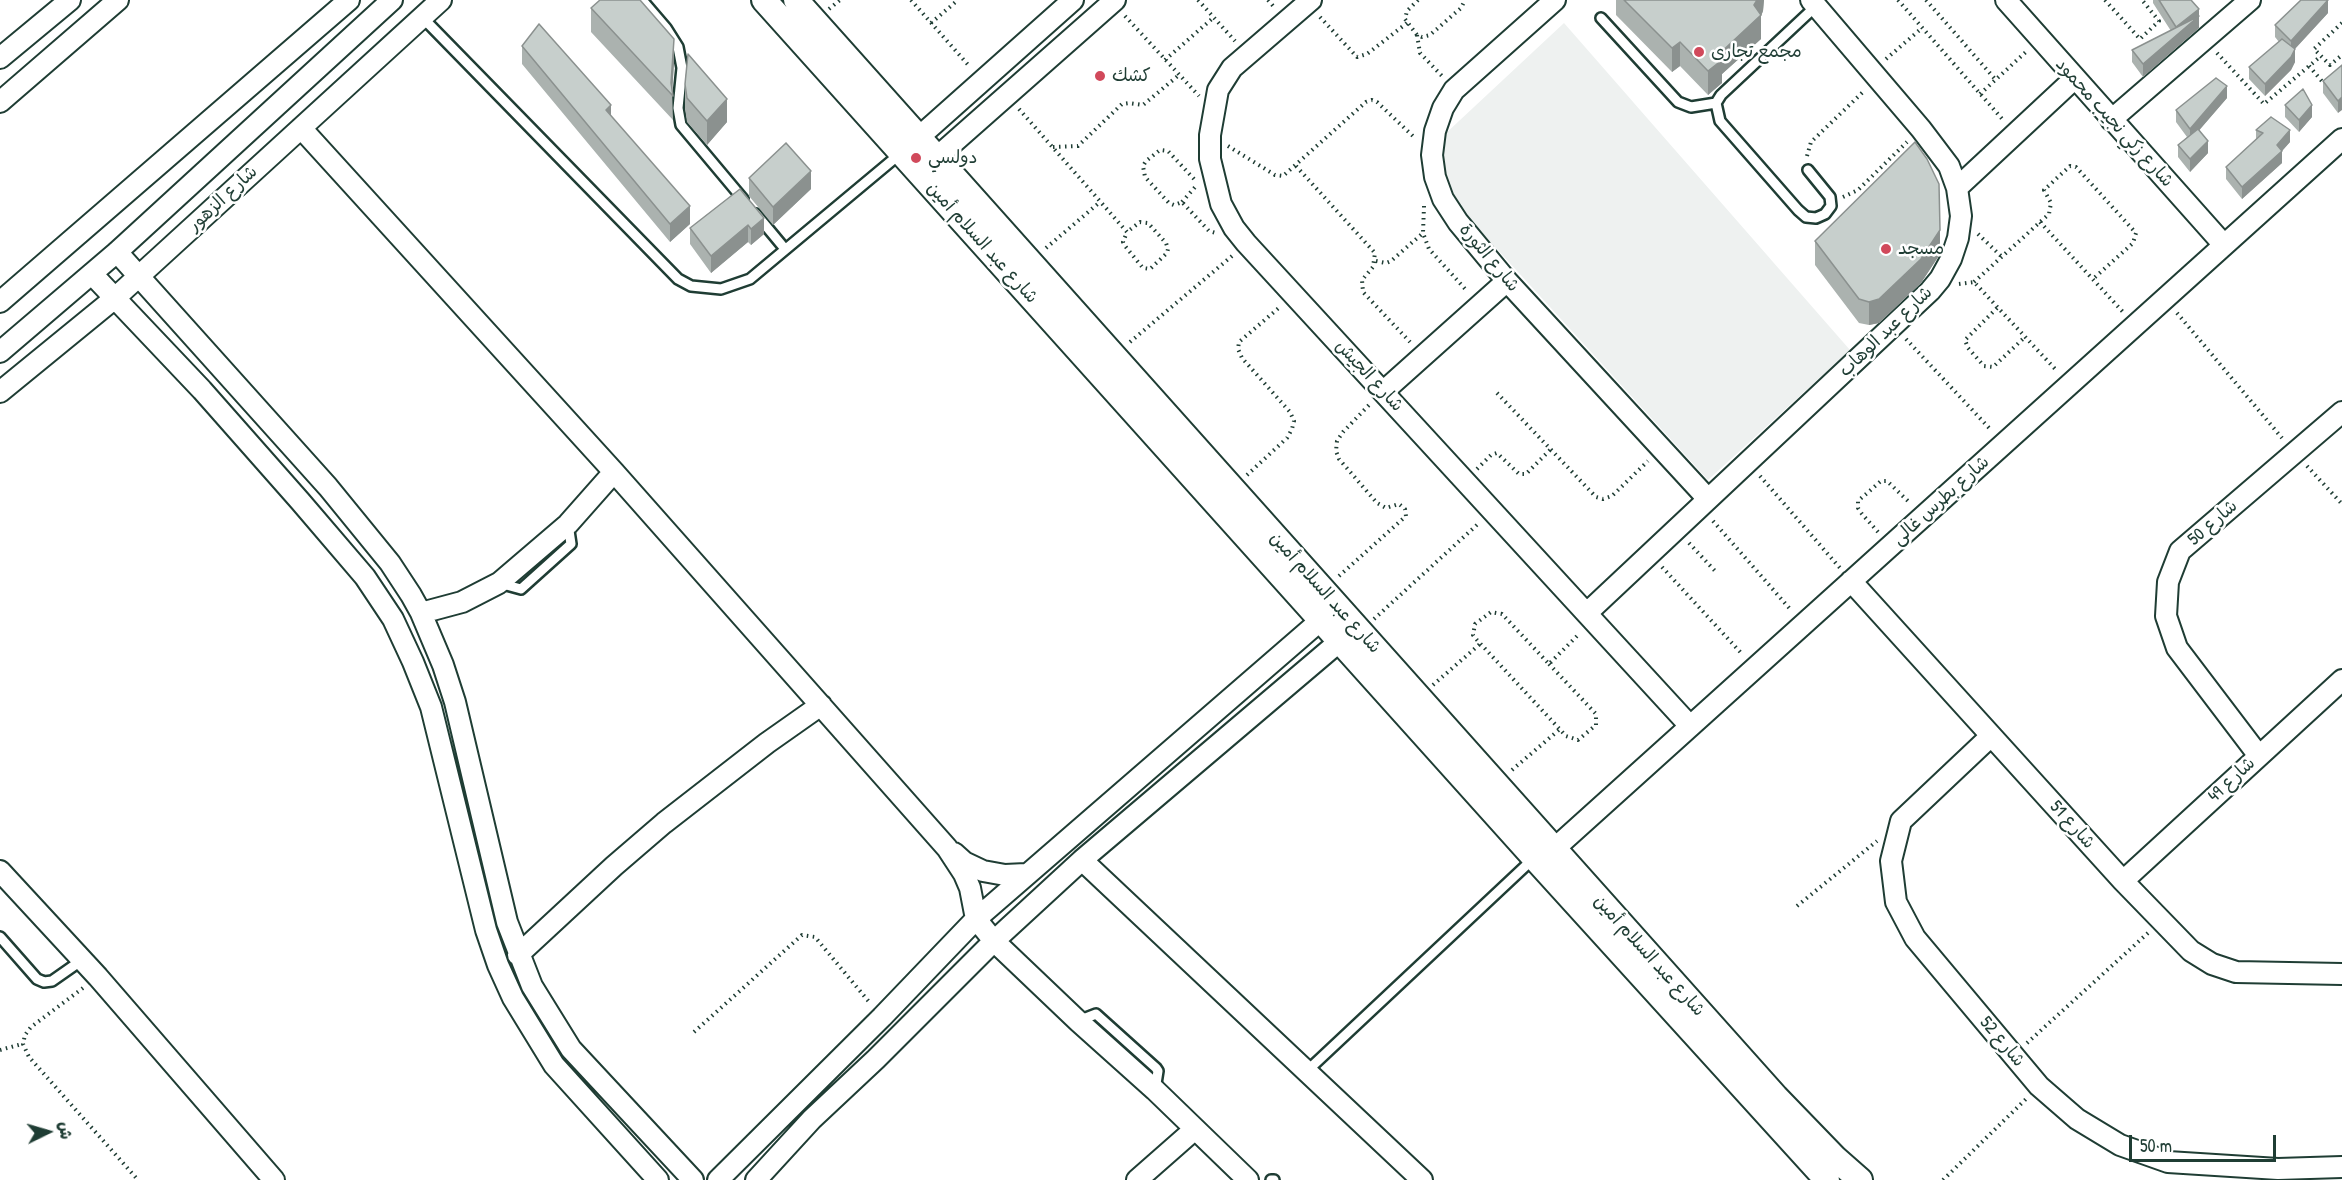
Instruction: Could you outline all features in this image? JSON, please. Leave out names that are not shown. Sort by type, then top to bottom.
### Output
[{"type":"street","points":[[0,58],[70,0]]},
{"type":"street","points":[[0,101],[118,0]]},
{"type":"street","points":[[0,302],[349,0]]},
{"type":"street","name":"شارع الزهور","points":[[0,352],[117,252],[392,0]]},
{"type":"street","name":"شارع الزهور","points":[[0,392],[115,298],[441,0]]},
{"type":"street","name":"شارع عبد السلام أمين","points":[[764,0],[910,146]]},
{"type":"street","name":"شارع عبد السلام أمين","points":[[796,0],[910,146],[1321,620],[1349,637],[1418,698],[1495,784],[1542,856],[1835,1158],[1860,1180]]},
{"type":"street","points":[[910,146],[1073,0]]},
{"type":"street","name":"شارع الثورة","points":[[1555,0],[1454,90],[1443,108],[1435,131],[1432,155],[1435,177],[1443,199],[1458,222],[1507,281],[1662,448],[1704,503]]},
{"type":"street","name":"شارع زكي نجيب محمود","points":[[2006,0],[2224,245]]},
{"type":"street","points":[[927,166],[1114,1]]},
{"type":"street","name":"شارع الجيش","points":[[1310,2],[1232,68],[1218,90],[1210,135],[1210,159],[1221,204],[1246,243],[1690,726]]},
{"type":"street","name":"شارع عبد الوهاب","points":[[1590,616],[1650,554],[1940,279],[1951,259],[1958,238],[1960,216],[1957,188],[1948,166],[1921,129],[1813,3]]},
{"type":"street","points":[[2111,120],[2205,39],[2237,4]]},
{"type":"street","points":[[44,23],[66,45]]},
{"type":"street","points":[[1957,188],[2074,79]]},
{"type":"street","points":[[301,128],[615,472],[947,848],[964,874],[972,896],[976,919],[994,941],[1078,1021],[1155,1089],[1248,1180]]},
{"type":"street","name":"شارع بطرس غالى","points":[[1542,856],[1755,668],[2342,139]]},
{"type":"street","name":"شارع عبد السلام أمين","points":[[927,166],[1029,262],[1323,591],[1349,637],[1820,1178]]},
{"type":"street","points":[[117,252],[328,488],[390,563],[421,613],[443,665],[455,702],[507,922],[518,955],[538,996],[571,1049],[693,1180]]},
{"type":"street","points":[[92,274],[202,390],[300,501],[365,577],[393,619],[431,707],[443,746],[486,930],[513,998],[554,1065],[658,1180]]},
{"type":"street","points":[[1384,391],[1507,281]]},
{"type":"street","name":"شارع 50","points":[[2259,756],[2177,648],[2166,616],[2168,582],[2180,551],[2342,412]]},
{"type":"street","points":[[421,613],[462,602],[499,583],[568,524],[615,472]]},
{"type":"street","name":"شارع 51","points":[[1851,581],[2123,881],[2191,951],[2212,964],[2236,972],[2342,974]]},
{"type":"street","points":[[718,1180],[882,1017],[976,919],[1321,620]]},
{"type":"street","points":[[756,1180],[812,1119],[876,1059],[994,941],[1082,860],[1349,637]]},
{"type":"street","name":"شارع 49","points":[[2123,881],[2342,680]]},
{"type":"street","points":[[518,955],[598,880],[664,823],[767,743],[821,705]]},
{"type":"street","points":[[1901,821],[1991,736]]},
{"type":"street","name":"شارع 52","points":[[1901,821],[1891,861],[1896,902],[1915,938],[2039,1086],[2086,1124],[2120,1145],[2168,1162],[2278,1169],[2342,1167]]},
{"type":"street","points":[[947,848],[964,862],[983,871],[1005,875],[1026,874]]},
{"type":"street","points":[[1082,860],[1422,1180]]},
{"type":"street","points":[[0,871],[98,977],[268,1177]]},
{"type":"street","points":[[1137,1180],[1195,1129]]},
{"type":"lane","points":[[642,0],[666,28],[678,47],[682,68],[678,108],[681,125],[785,249]]},
{"type":"lane","points":[[1808,170],[1830,197],[1831,206],[1825,214],[1816,218],[1806,217],[1720,121],[1716,104],[1721,95],[1813,3]]},
{"type":"lane","points":[[422,16],[678,279],[706,289],[736,286],[750,279],[910,146]]},
{"type":"lane","points":[[1601,18],[1678,102],[1691,107],[1716,104]]},
{"type":"lane","points":[[1307,1071],[1542,856]]},
{"type":"lane","points":[[0,937],[37,979],[44,982],[52,981],[82,960]]},
{"type":"path","points":[[911,0],[983,80]]},
{"type":"path","points":[[931,24],[958,0]]},
{"type":"path","points":[[1198,0],[1248,55]]},
{"type":"path","points":[[1418,0],[1405,14],[1407,23],[1417,35],[1420,53],[1454,90]]},
{"type":"path","points":[[1417,35],[1422,37],[1430,34],[1461,8],[1465,0]]},
{"type":"path","points":[[1898,0],[2016,134]]},
{"type":"path","points":[[1926,0],[1995,79]]},
{"type":"path","points":[[2105,0],[2140,39],[2159,21],[2142,0]]},
{"type":"path","points":[[1114,1],[1214,112]]},
{"type":"path","points":[[1310,2],[1357,57],[1367,54],[1407,23]]},
{"type":"path","points":[[1165,60],[1214,17]]},
{"type":"path","points":[[2342,22],[2315,48],[2330,66],[2342,55]]},
{"type":"path","points":[[1808,170],[1807,156],[1811,142],[1922,28]]},
{"type":"path","points":[[1980,94],[2040,39]]},
{"type":"path","points":[[2205,39],[2264,104],[2321,56]]},
{"type":"path","points":[[2309,66],[2329,89]]},
{"type":"path","points":[[1053,147],[1078,146],[1122,104],[1143,105],[1149,102],[1179,75]]},
{"type":"path","points":[[1007,95],[1126,232]]},
{"type":"path","points":[[1210,135],[1279,176],[1287,174],[1366,102],[1372,100],[1377,102],[1432,155]]},
{"type":"path","points":[[1830,197],[1844,197],[1858,190],[1921,129]]},
{"type":"path","points":[[1160,150],[1171,153],[1196,182],[1195,190],[1182,202],[1174,205],[1169,203],[1145,177],[1143,166],[1160,150]]},
{"type":"path","points":[[1296,166],[1375,253],[1376,261],[1362,280],[1363,292],[1423,356]]},
{"type":"path","points":[[1940,279],[1953,284],[1974,282],[2049,214],[2052,208],[2045,193],[2046,187],[2068,167],[2076,167],[2136,233],[2133,243],[2093,279]]},
{"type":"path","points":[[1435,177],[1424,206],[1423,233],[1429,249],[1479,306]]},
{"type":"path","points":[[1029,262],[1100,202]]},
{"type":"path","points":[[1182,202],[1212,233],[1217,233],[1230,221]]},
{"type":"path","points":[[1960,216],[2001,256]]},
{"type":"path","points":[[1140,222],[1148,223],[1166,243],[1167,254],[1150,269],[1143,268],[1123,242],[1126,232],[1140,222]]},
{"type":"path","points":[[2040,222],[2135,325]]},
{"type":"path","points":[[1376,261],[1386,263],[1391,261],[1423,233]]},
{"type":"path","points":[[1113,357],[1246,243]]},
{"type":"path","points":[[1974,282],[2070,384]]},
{"type":"path","points":[[1232,489],[1287,438],[1292,429],[1294,421],[1290,412],[1242,358],[1238,349],[1239,342],[1293,295]]},
{"type":"path","points":[[2165,299],[2294,453],[2342,504]]},
{"type":"path","points":[[1997,308],[1965,340],[1968,348],[1984,366],[1993,367],[2025,337]]},
{"type":"path","points":[[1893,325],[2004,444]]},
{"type":"path","points":[[1323,591],[1406,516],[1406,509],[1400,504],[1386,508],[1377,503],[1339,459],[1336,451],[1337,441],[1342,432],[1384,391]]},
{"type":"path","points":[[1497,393],[1596,496],[1603,499],[1612,496],[1662,448]]},
{"type":"path","points":[[1465,480],[1494,454],[1500,455],[1519,474],[1523,475],[1551,450]]},
{"type":"path","points":[[1748,462],[1851,581]]},
{"type":"path","points":[[1891,545],[1862,514],[1858,508],[1858,501],[1881,481],[1887,481],[1923,517]]},
{"type":"path","points":[[1704,503],[1804,624]]},
{"type":"path","points":[[1349,637],[1493,510]]},
{"type":"path","points":[[1677,529],[1716,572]]},
{"type":"path","points":[[1650,554],[1755,668]]},
{"type":"path","points":[[1491,612],[1502,614],[1549,664],[1596,714],[1598,719],[1592,730],[1578,740],[1571,740],[1480,644],[1473,635],[1475,624],[1491,612]]},
{"type":"path","points":[[1549,664],[1590,616]]},
{"type":"path","points":[[1418,698],[1480,644]]},
{"type":"path","points":[[1495,784],[1560,729]]},
{"type":"path","points":[[1797,906],[1901,821]]},
{"type":"path","points":[[2014,1056],[2161,921]]},
{"type":"path","points":[[694,1032],[802,935],[815,937],[882,1017]]},
{"type":"path","points":[[98,977],[30,1027],[23,1044],[29,1057],[138,1180]]},
{"type":"path","points":[[0,1050],[23,1044]]},
{"type":"path","points":[[1943,1180],[2039,1086]]},
{"type":"shaded area","points":[[1564,23],[1850,350],[1708,480],[1454,202],[1438,174],[1444,135]]},
{"type":"building","points":[[600,0],[640,0],[674,39],[671,83],[673,96],[591,8]]},
{"type":"building","name":"مجمع تجارى","points":[[1624,0],[1757,0],[1754,5],[1761,15],[1718,55],[1722,60],[1708,71],[1680,42],[1672,48]]},
{"type":"building","points":[[2159,0],[2191,0],[2199,9],[2176,27]]},
{"type":"building","points":[[2301,0],[2328,0],[2291,41],[2275,25]]},
{"type":"building","points":[[2199,16],[2143,64],[2132,50]]},
{"type":"building","points":[[539,24],[611,105],[606,110],[690,206],[670,224],[522,46]]},
{"type":"building","points":[[2282,39],[2295,49],[2291,57],[2265,84],[2249,67]]},
{"type":"building","points":[[688,54],[727,99],[707,121],[687,98],[685,84]]},
{"type":"building","points":[[2342,65],[2342,97],[2338,101],[2323,81]]},
{"type":"building","points":[[2216,78],[2227,86],[2190,129],[2176,110]]},
{"type":"building","points":[[2303,89],[2312,105],[2299,120],[2285,105]]},
{"type":"building","points":[[2271,117],[2290,130],[2277,145],[2282,151],[2242,187],[2226,167],[2263,133],[2256,130]]},
{"type":"building","points":[[2198,129],[2208,141],[2190,159],[2178,145]]},
{"type":"building","name":"مسجد","points":[[1915,142],[1927,159],[1939,184],[1940,230],[1921,259],[1879,299],[1869,302],[1859,299],[1815,241]]},
{"type":"building","points":[[786,143],[811,171],[773,207],[749,178]]},
{"type":"building","points":[[740,189],[764,218],[751,229],[748,225],[711,256],[690,228]]},
{"type":"place","name":"مجمع تجارى","points":[[1699,52]]},
{"type":"place","name":"كشك","points":[[1100,76]]},
{"type":"place","name":"دولسي","points":[[916,158]]},
{"type":"place","name":"مسجد","points":[[1886,249]]}]
